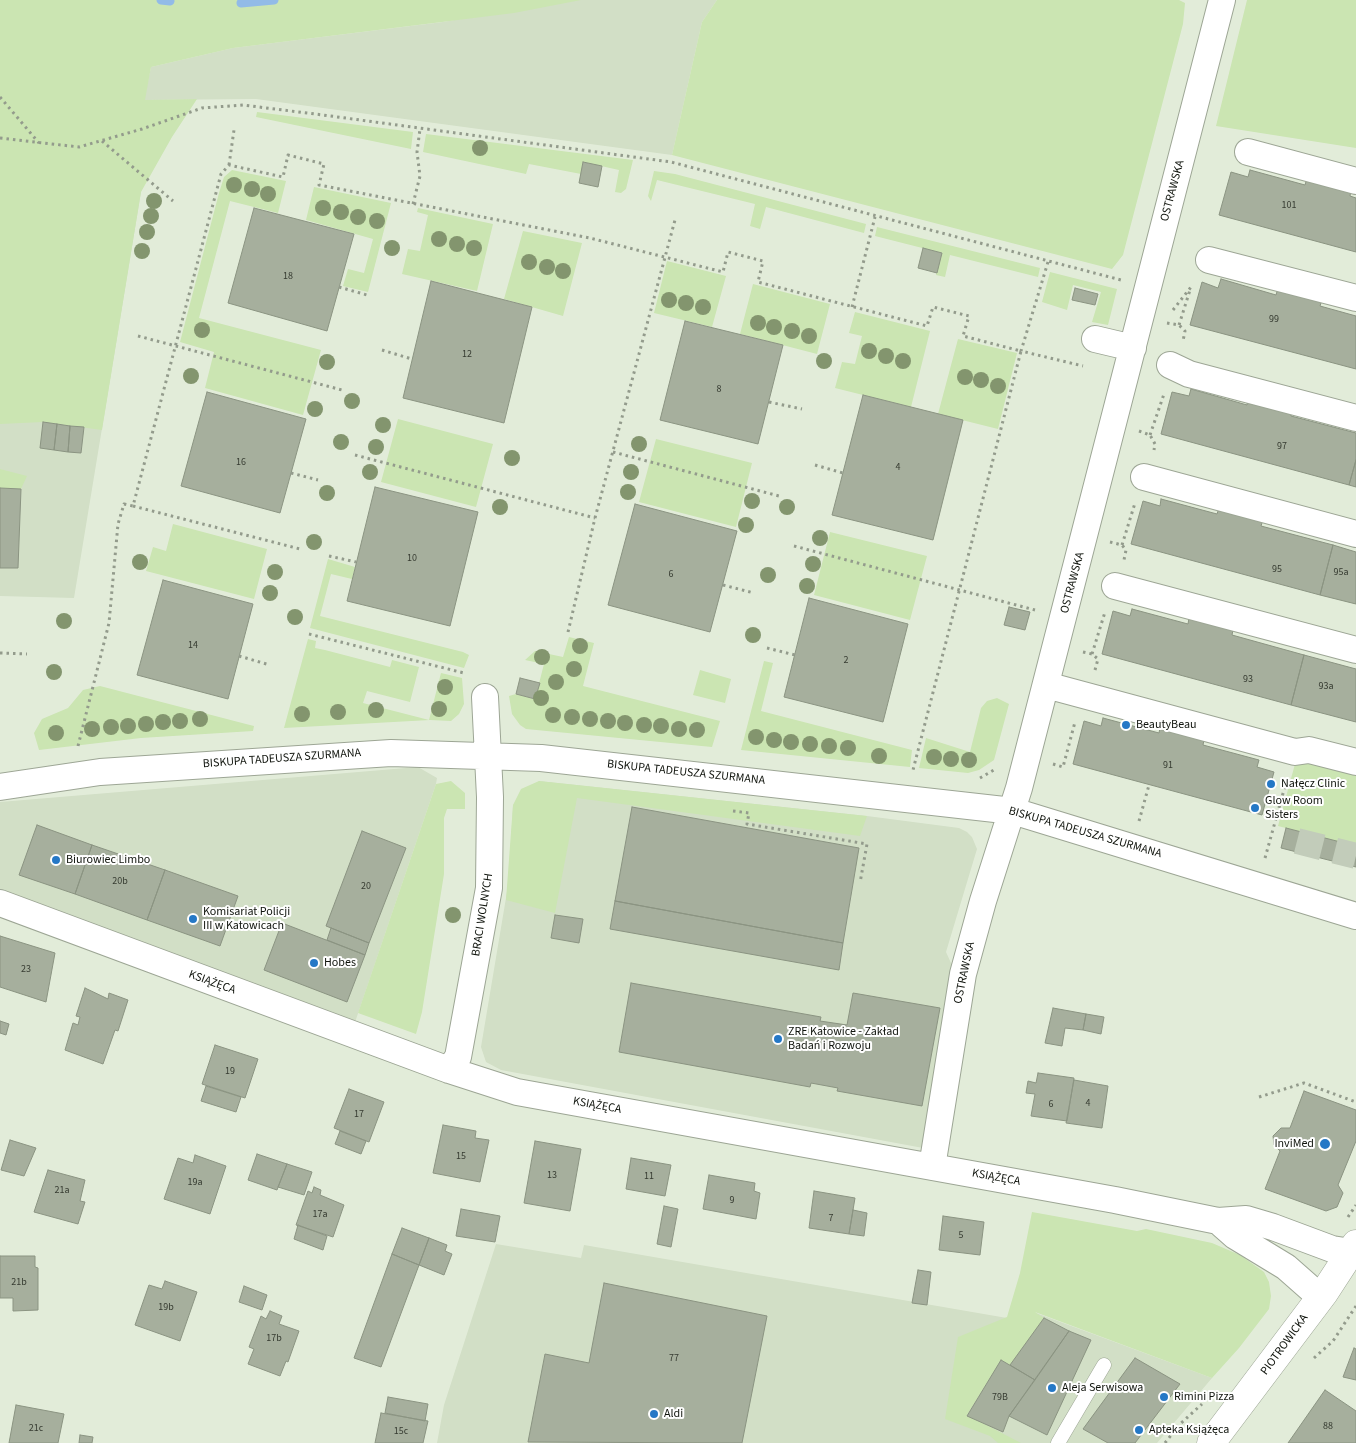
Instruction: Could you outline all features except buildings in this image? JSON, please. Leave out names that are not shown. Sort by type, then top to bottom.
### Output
[{"type":"street","name":"OSTRAWSKA","points":[[932,1167],[963,974],[983,901],[1013,811],[1222,0]]},
{"type":"street","points":[[1248,152],[1356,181]]},
{"type":"street","points":[[1209,260],[1356,298]]},
{"type":"street","points":[[1095,339],[1133,348]]},
{"type":"street","points":[[1170,365],[1189,374],[1356,418]]},
{"type":"street","points":[[1144,477],[1356,534]]},
{"type":"street","points":[[1115,586],[1356,650]]},
{"type":"street","points":[[1046,685],[1295,752],[1310,750],[1356,762]]},
{"type":"street","name":"BRACI WOLNYCH","points":[[449,1070],[458,1057],[489,888],[488,755],[485,696]]},
{"type":"street","name":"BISKUPA TADEUSZA SZURMANA","points":[[0,787],[100,772],[402,752],[551,759],[1013,811],[1356,916]]},
{"type":"street","name":"KSIĄŻĘCA","points":[[0,903],[449,1070],[518,1092],[1218,1221],[1246,1220],[1273,1226],[1332,1248],[1354,1249]]},
{"type":"street","name":"KSIĄŻĘCA","points":[[1218,1221],[1235,1236],[1286,1266],[1320,1297]]},
{"type":"street","name":"PIOTROWICKA","points":[[1211,1443],[1354,1249]]},
{"type":"lane","points":[[1058,1443],[1104,1365]]},
{"type":"path","points":[[0,97],[40,144]]},
{"type":"path","points":[[0,138],[79,147],[202,108],[243,106],[671,162],[1126,282]]},
{"type":"path","points":[[414,204],[420,176],[417,152],[420,129]]},
{"type":"path","points":[[133,506],[221,174],[229,165],[234,130]]},
{"type":"path","points":[[102,141],[173,201]]},
{"type":"path","points":[[229,165],[283,177],[288,154],[324,164],[319,184],[590,238],[666,259],[723,272],[728,252],[763,261],[758,282],[927,326],[933,307],[969,316],[963,336],[1086,367]]},
{"type":"path","points":[[852,307],[875,217]]},
{"type":"path","points":[[568,632],[595,518],[675,220]]},
{"type":"path","points":[[1179,325],[1191,287],[1209,260]]},
{"type":"path","points":[[912,775],[958,590],[1022,351],[1048,262]]},
{"type":"path","points":[[339,287],[367,295]]},
{"type":"path","points":[[138,336],[342,390]]},
{"type":"path","points":[[382,350],[412,359]]},
{"type":"path","points":[[768,402],[802,409]]},
{"type":"path","points":[[614,452],[780,496]]},
{"type":"path","points":[[355,455],[595,518]]},
{"type":"path","points":[[815,465],[843,473]]},
{"type":"path","points":[[291,473],[318,480]]},
{"type":"path","points":[[76,752],[110,623],[118,524],[124,504],[300,549]]},
{"type":"path","points":[[794,546],[1041,612]]},
{"type":"path","points":[[329,556],[356,562]]},
{"type":"path","points":[[723,585],[754,593]]},
{"type":"path","points":[[308,634],[464,674]]},
{"type":"path","points":[[767,648],[794,655]]},
{"type":"path","points":[[0,653],[27,654]]},
{"type":"path","points":[[239,656],[270,666]]},
{"type":"path","points":[[1264,863],[1295,752]]},
{"type":"path","points":[[976,779],[996,768]]},
{"type":"path","points":[[1138,824],[1149,785]]},
{"type":"path","points":[[730,810],[749,813],[747,824],[867,844],[860,883]]},
{"type":"path","points":[[1259,1097],[1304,1083],[1356,1102]]},
{"type":"shaded area","points":[[573,0],[717,0],[702,22],[672,155],[256,99],[144,100],[151,67],[233,48],[443,22]]},
{"type":"shaded area","points":[[0,171],[141,192],[74,598],[0,596]]},
{"type":"shaded area","points":[[418,767],[437,778],[436,784],[351,1034],[0,904],[0,802]]},
{"type":"shaded area","points":[[539,781],[867,816],[959,828],[967,832],[972,837],[977,849],[946,952],[961,985],[934,1150],[501,1070],[486,1062],[481,1047],[509,880],[513,805]]},
{"type":"shaded area","points":[[496,1244],[581,1258],[584,1245],[1007,1318],[1028,1310],[1212,1378],[1157,1443],[437,1443],[444,1405]]},
{"type":"green space","points":[[0,0],[581,0],[514,13],[233,48],[151,67],[145,100],[197,99],[172,137],[141,192],[102,430],[43,422],[0,424]]},
{"type":"green space","points":[[717,0],[1179,0],[1185,3],[1183,24],[1123,255],[1112,269],[672,155],[702,22]]},
{"type":"green space","points":[[1247,0],[1356,0],[1356,148],[1216,126]]},
{"type":"green space","points":[[257,112],[413,132],[411,149],[256,117]]},
{"type":"green space","points":[[426,134],[633,160],[626,189],[621,193],[615,192],[619,170],[583,162],[581,174],[529,164],[526,174],[423,152]]},
{"type":"green space","points":[[232,170],[286,181],[278,213],[230,201],[199,318],[321,350],[303,415],[205,388],[214,352],[180,342],[219,193],[224,177]]},
{"type":"green space","points":[[654,171],[675,174],[866,224],[864,233],[766,207],[760,229],[750,226],[755,204],[657,180],[651,201],[648,196]]},
{"type":"green space","points":[[314,187],[391,203],[368,292],[343,286],[348,269],[364,273],[373,239],[306,220]]},
{"type":"green space","points":[[418,208],[493,224],[477,291],[402,274],[408,249],[420,251],[428,215],[417,212]]},
{"type":"green space","points":[[877,227],[1040,268],[1038,277],[950,255],[945,277],[936,275],[942,253],[875,236]]},
{"type":"green space","points":[[523,231],[582,243],[563,316],[504,299]]},
{"type":"green space","points":[[667,261],[726,276],[712,327],[654,313]]},
{"type":"green space","points":[[1050,272],[1117,289],[1108,325],[1092,322],[1101,292],[1073,285],[1067,310],[1042,302]]},
{"type":"green space","points":[[753,284],[830,304],[817,354],[740,334]]},
{"type":"green space","points":[[855,312],[930,331],[911,407],[835,388],[842,362],[855,364],[862,336],[849,333]]},
{"type":"green space","points":[[958,339],[1017,353],[998,429],[938,414]]},
{"type":"green space","points":[[398,419],[493,444],[476,507],[381,482]]},
{"type":"green space","points":[[656,439],[752,463],[736,527],[639,502]]},
{"type":"green space","points":[[0,469],[27,476],[21,489],[0,488]]},
{"type":"green space","points":[[173,524],[267,549],[254,599],[146,571],[153,547],[166,551]]},
{"type":"green space","points":[[830,532],[927,556],[910,620],[814,595]]},
{"type":"green space","points":[[328,559],[355,567],[352,579],[331,574],[320,616],[463,652],[469,655],[464,668],[310,628]]},
{"type":"green space","points":[[569,637],[594,643],[583,686],[720,721],[712,747],[526,729],[520,725],[512,714],[509,696],[516,694],[535,699],[544,664],[525,660],[535,651],[563,657]]},
{"type":"green space","points":[[308,639],[316,641],[315,648],[390,667],[392,660],[419,667],[410,702],[367,691],[363,703],[429,720],[441,673],[462,678],[464,704],[459,714],[451,721],[430,720],[284,728]]},
{"type":"green space","points":[[764,661],[773,663],[761,711],[912,750],[910,767],[741,750]]},
{"type":"green space","points":[[700,670],[731,679],[725,703],[693,695]]},
{"type":"green space","points":[[100,686],[254,726],[253,731],[141,738],[39,750],[34,733],[42,719],[68,708],[83,690]]},
{"type":"green space","points":[[997,698],[1009,704],[994,760],[979,770],[968,773],[919,768],[926,738],[970,752],[981,708],[987,701]]},
{"type":"green space","points":[[1310,755],[1356,767],[1356,846],[1278,826],[1295,764]]},
{"type":"green space","points":[[451,781],[465,793],[465,809],[447,809],[444,818],[444,874],[422,1012],[416,1034],[358,1013],[436,784]]},
{"type":"green space","points":[[539,781],[867,816],[860,836],[577,798],[555,913],[506,900],[513,805],[521,789]]},
{"type":"green space","points":[[1032,1212],[1137,1231],[1146,1229],[1212,1243],[1240,1255],[1264,1272],[1269,1282],[1271,1296],[1269,1309],[1239,1348],[1212,1378],[1035,1312],[1044,1318],[1010,1365],[1001,1360],[967,1415],[1021,1443],[998,1443],[990,1436],[945,1419],[958,1337],[1007,1317],[1020,1273]]},
{"type":"waterway","points":[[161,0],[170,1]]},
{"type":"waterway","points":[[241,3],[274,0]]},
{"type":"tunnel","points":[[1297,841],[1356,856]]},
{"type":"place","name":"BeautyBeau","points":[[1126,725]]},
{"type":"place","name":"Nałęcz Clinic","points":[[1271,784]]},
{"type":"place","name":"Glow Room Sisters","points":[[1255,808]]},
{"type":"place","name":"Biurowiec Limbo","points":[[56,860]]},
{"type":"place","name":"Komisariat Policji III w Katowicach","points":[[193,919]]},
{"type":"place","name":"Hobes","points":[[314,963]]},
{"type":"place","name":"ZRE Katowice - Zakład Badań i Rozwoju","points":[[778,1039]]},
{"type":"place","name":"InviMed","points":[[1325,1144]]},
{"type":"place","name":"Aleja Serwisowa","points":[[1052,1388]]},
{"type":"place","name":"Rimini Pizza","points":[[1164,1397]]},
{"type":"place","name":"Aldi","points":[[654,1414]]},
{"type":"place","name":"Apteka Książęca","points":[[1139,1430]]}]
